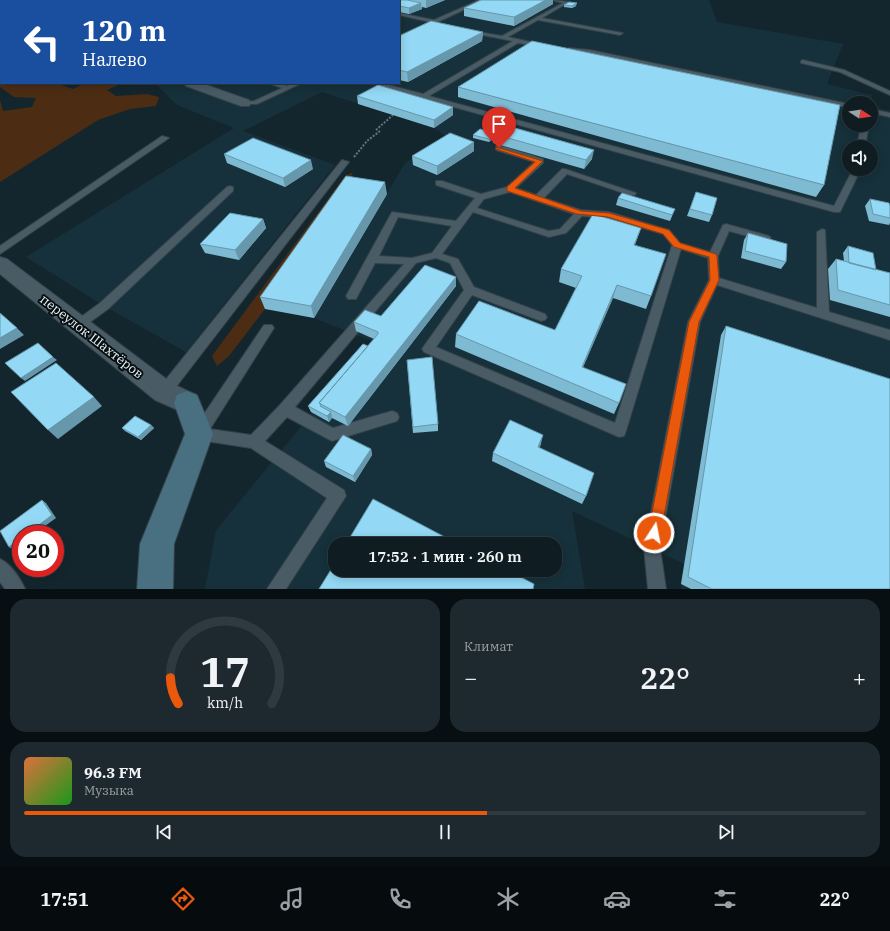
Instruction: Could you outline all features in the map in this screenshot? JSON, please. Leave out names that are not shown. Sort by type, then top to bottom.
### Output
[{"type":"street","points":[[193,84],[244,103]]},
{"type":"street","name":"переулок Шахтёров","points":[[0,264],[78,325],[176,398]]},
{"type":"street","points":[[155,589],[157,544],[200,434],[176,398]]},
{"type":"lane","points":[[400,38],[483,0]]},
{"type":"lane","points":[[503,38],[567,2],[554,0]]},
{"type":"lane","points":[[400,14],[446,26]]},
{"type":"lane","points":[[538,19],[620,33]]},
{"type":"lane","points":[[460,29],[551,48]]},
{"type":"lane","points":[[423,97],[516,41]]},
{"type":"lane","points":[[564,50],[590,52],[842,105]]},
{"type":"lane","points":[[803,62],[842,71],[890,93]]},
{"type":"lane","points":[[274,84],[287,88]]},
{"type":"lane","points":[[244,103],[255,103],[297,84]]},
{"type":"lane","points":[[378,84],[837,210],[854,176]]},
{"type":"lane","points":[[878,112],[890,115]]},
{"type":"lane","points":[[0,251],[165,138]]},
{"type":"lane","points":[[439,183],[481,197],[510,189],[540,161],[499,148]]},
{"type":"lane","points":[[176,398],[349,161]]},
{"type":"lane","points":[[538,199],[565,171],[632,193]]},
{"type":"lane","points":[[78,325],[104,306],[230,189]]},
{"type":"lane","points":[[510,189],[580,213],[609,215],[666,232],[677,245],[713,256]]},
{"type":"lane","points":[[436,255],[458,224],[481,197]]},
{"type":"lane","points":[[472,209],[549,234],[563,231],[580,213]]},
{"type":"lane","points":[[352,296],[395,214],[458,224]]},
{"type":"lane","points":[[657,589],[652,548],[653,541],[694,322],[714,280],[713,256],[726,227],[766,238]]},
{"type":"lane","points":[[822,232],[823,314]]},
{"type":"lane","points":[[470,290],[428,349],[619,431],[677,245]]},
{"type":"lane","points":[[372,259],[412,260],[436,255],[454,261],[470,290],[541,317]]},
{"type":"lane","points":[[254,442],[285,409],[412,260]]},
{"type":"lane","points":[[714,280],[890,335]]},
{"type":"lane","points":[[268,328],[200,434],[254,442],[338,496],[276,589]]},
{"type":"lane","points":[[285,409],[332,435],[392,417]]},
{"type":"lane","points":[[0,568],[16,589]]},
{"type":"path","points":[[376,130],[386,123],[393,115]]},
{"type":"path","points":[[349,161],[367,141],[380,131]]},
{"type":"shaded area","points":[[400,0],[709,0],[717,22],[843,44],[827,84],[872,95],[842,96],[842,132],[878,132],[878,107],[890,110],[890,589],[681,589],[684,564],[572,511],[585,589],[205,589],[216,530],[364,350],[379,344],[314,318],[405,163],[446,136],[434,128],[322,92],[243,131],[335,165],[186,352],[104,306],[26,257],[234,128],[177,105],[156,84],[400,84]]},
{"type":"shaded area","points":[[0,84],[66,84],[61,85],[73,89],[83,84],[121,84],[107,90],[116,96],[147,94],[159,97],[156,106],[130,109],[98,120],[0,182],[0,100],[3,111],[32,107],[36,98],[14,97],[0,87]]},
{"type":"shaded area","points":[[353,172],[347,188],[265,309],[229,356],[217,366],[212,356],[345,176]]},
{"type":"building","points":[[400,0],[421,3],[409,8],[400,6]]},
{"type":"building","points":[[481,0],[546,0],[514,17],[464,8]]},
{"type":"building","points":[[569,2],[577,3],[572,6],[564,5]]},
{"type":"building","points":[[431,21],[483,32],[407,72],[400,70],[400,36]]},
{"type":"building","points":[[532,41],[840,105],[824,185],[458,87]]},
{"type":"building","points":[[378,85],[453,107],[434,120],[357,96]]},
{"type":"building","points":[[504,125],[594,150],[586,160],[494,134]]},
{"type":"building","points":[[480,129],[495,133],[489,139],[473,135]]},
{"type":"building","points":[[450,133],[474,142],[437,166],[412,156]]},
{"type":"building","points":[[253,138],[311,160],[283,178],[224,154]]},
{"type":"building","points":[[346,176],[385,182],[311,306],[260,297]]},
{"type":"building","points":[[696,192],[717,198],[712,215],[690,209]]},
{"type":"building","points":[[622,193],[675,209],[672,215],[618,198]]},
{"type":"building","points":[[870,199],[889,203],[890,218],[873,214]]},
{"type":"building","points":[[230,213],[263,219],[235,250],[200,244]]},
{"type":"building","points":[[593,214],[641,228],[634,245],[666,254],[651,296],[617,285],[582,367],[626,384],[619,403],[456,334],[479,301],[555,330],[582,276],[561,269]]},
{"type":"building","points":[[748,233],[787,244],[786,262],[745,251]]},
{"type":"building","points":[[848,246],[873,253],[876,270],[849,263]]},
{"type":"building","points":[[836,259],[890,273],[890,305],[838,290]]},
{"type":"building","points":[[425,265],[456,277],[345,417],[319,403],[378,334],[378,332],[354,322],[365,310],[381,316]]},
{"type":"building","points":[[0,313],[17,328],[0,338]]},
{"type":"building","points":[[726,326],[890,379],[890,589],[712,589],[688,577]]},
{"type":"building","points":[[38,343],[53,357],[21,378],[5,363]]},
{"type":"building","points":[[363,344],[368,346],[319,403],[321,404],[320,406],[331,412],[327,416],[308,406]]},
{"type":"building","points":[[432,357],[438,424],[413,427],[407,360]]},
{"type":"building","points":[[56,363],[94,397],[48,430],[11,392]]},
{"type":"building","points":[[135,416],[151,425],[138,437],[122,428]]},
{"type":"building","points":[[510,420],[543,435],[538,447],[594,473],[586,496],[493,453]]},
{"type":"building","points":[[343,435],[371,449],[353,476],[324,461]]},
{"type":"building","points":[[373,499],[445,537],[350,537]]},
{"type":"building","points":[[42,500],[52,515],[39,525],[12,525],[12,545],[9,547],[0,531]]},
{"type":"building","points":[[328,574],[328,577],[520,577],[534,584],[533,589],[319,589]]},
{"type":"route","points":[[499,148],[540,161],[510,189],[580,213],[609,215],[666,232],[677,245],[713,256],[714,280],[694,322],[654,533]]}]
